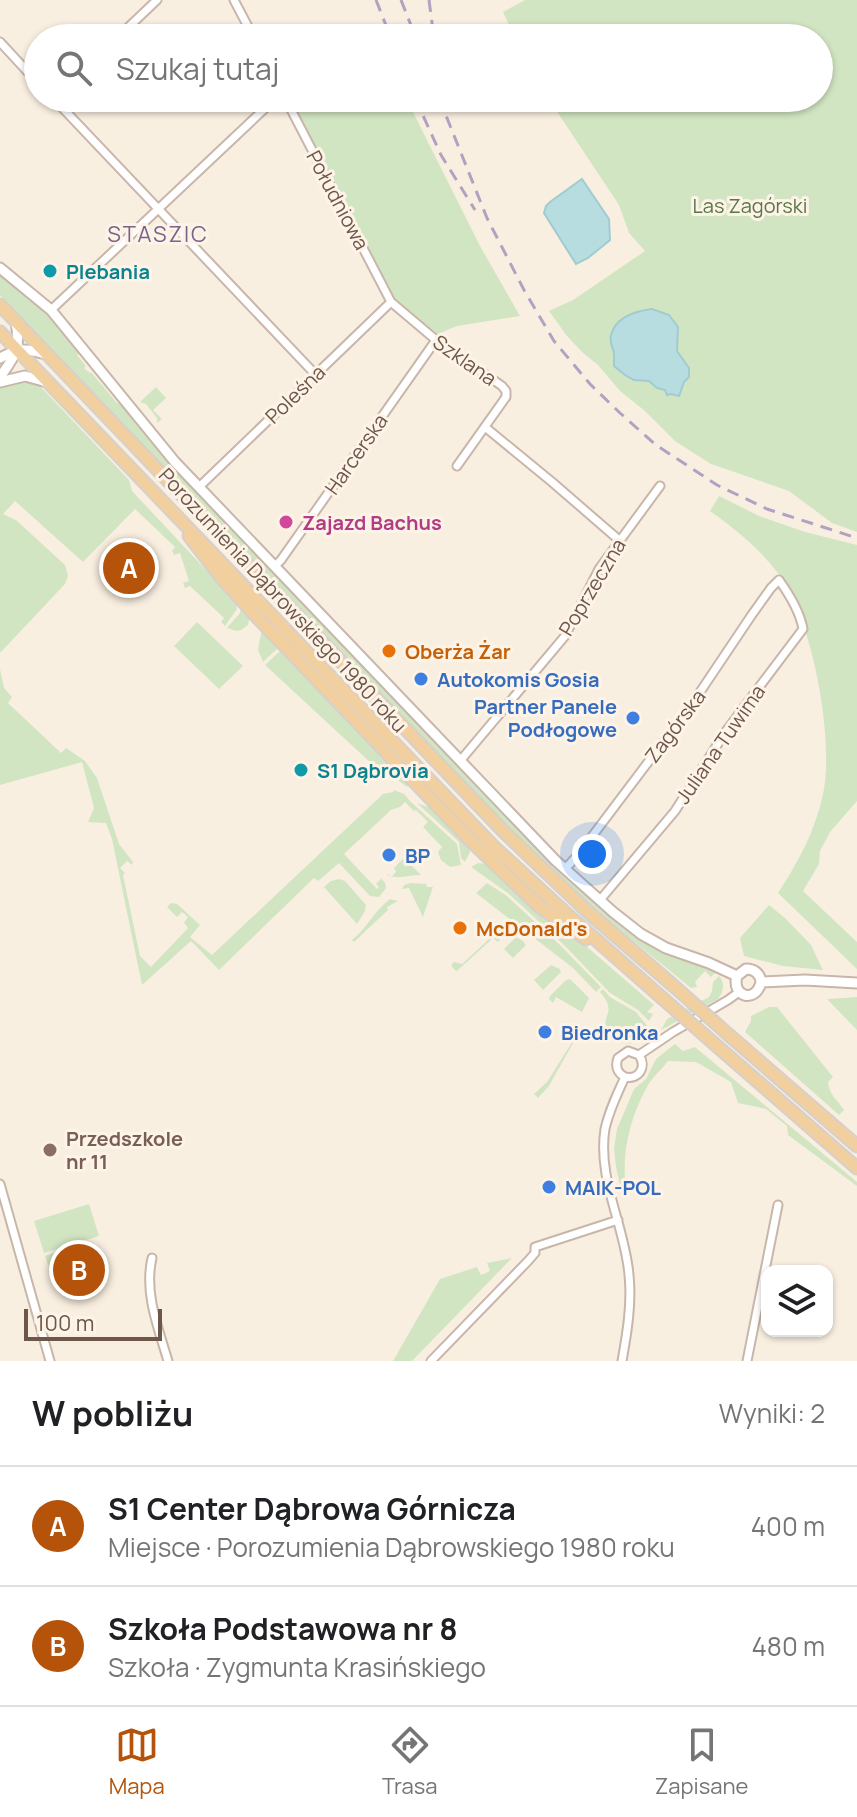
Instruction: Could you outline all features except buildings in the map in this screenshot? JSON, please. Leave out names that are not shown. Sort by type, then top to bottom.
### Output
[{"type":"main road","name":"Porozumienia Dąbrowskiego 1980 roku","points":[[0,305],[504,832],[588,912],[857,1146]]},
{"type":"main road","name":"Porozumienia Dąbrowskiego 1980 roku","points":[[0,332],[493,846],[857,1168]]},
{"type":"street","points":[[132,24],[157,0]]},
{"type":"street","points":[[234,0],[247,24]]},
{"type":"street","points":[[0,42],[24,68]]},
{"type":"street","points":[[66,112],[315,374]]},
{"type":"street","points":[[51,310],[261,112]]},
{"type":"street","name":"Południowa","points":[[292,112],[391,302]]},
{"type":"street","points":[[0,268],[51,310],[158,442],[199,487],[565,869],[636,931],[659,944],[737,976]]},
{"type":"street","name":"Szklana","points":[[391,302],[436,340],[506,391],[506,397],[457,466]]},
{"type":"street","name":"Poleśna","points":[[199,487],[391,302]]},
{"type":"street","points":[[0,379],[17,349],[16,321]]},
{"type":"street","name":"Harcerska","points":[[275,566],[436,340]]},
{"type":"street","points":[[0,358],[17,349],[49,355]]},
{"type":"street","points":[[0,379],[25,376],[51,383]]},
{"type":"street","points":[[485,427],[619,540]]},
{"type":"street","name":"Poprzeczna","points":[[460,761],[565,636],[594,578],[660,486]]},
{"type":"street","name":"Zagórska","points":[[565,869],[692,704],[779,580]]},
{"type":"street","name":"Juliana Tuwima","points":[[600,900],[675,811],[726,731],[802,631],[802,623],[779,580]]},
{"type":"street","points":[[746,969],[759,975],[761,982],[755,993],[748,995],[739,992],[735,982],[746,969]]},
{"type":"street","points":[[761,982],[805,980],[857,983]]},
{"type":"street","points":[[639,1055],[739,992]]},
{"type":"street","points":[[628,1051],[639,1055],[643,1063],[641,1072],[634,1078],[625,1077],[618,1071],[616,1067],[620,1054],[628,1051]]},
{"type":"street","points":[[622,1361],[630,1292],[627,1255],[607,1178],[604,1148],[608,1119],[625,1077]]},
{"type":"street","points":[[0,1184],[50,1361]]},
{"type":"street","points":[[747,1361],[778,1205]]},
{"type":"street","points":[[431,1361],[528,1261],[535,1253],[535,1247],[618,1220]]},
{"type":"street","points":[[152,1258],[148,1282],[168,1361]]},
{"type":"green space","name":"Las Zagórski","points":[[525,0],[857,0],[857,532],[832,523],[789,491],[711,464],[675,441],[582,352],[549,311],[573,300],[645,251],[629,233],[619,205],[557,112],[833,112],[833,24],[509,24],[503,12]],"holes":[[[678,327],[676,351],[684,382],[679,396],[668,395],[649,381],[634,380],[614,366],[611,334]]]},
{"type":"green space","points":[[294,112],[413,112],[480,246],[520,316],[457,326],[438,334],[395,300]]},
{"type":"green space","points":[[0,275],[54,321],[80,353],[77,355],[86,366],[84,368],[117,403],[120,402],[180,474],[564,874],[636,936],[664,952],[715,973],[711,977],[705,971],[695,982],[697,987],[691,988],[583,901],[546,866],[0,295]]},
{"type":"green space","points":[[16,379],[31,381],[41,387],[129,480],[132,491],[236,602],[237,609],[225,626],[221,622],[224,618],[190,586],[185,588],[183,583],[189,581],[180,553],[174,555],[172,551],[175,547],[135,509],[83,562],[15,501],[3,514],[16,520],[65,565],[68,576],[65,584],[0,653],[0,387]]},
{"type":"green space","points":[[156,387],[166,398],[153,410],[162,419],[157,423],[157,418],[146,404],[140,402]]},
{"type":"green space","points":[[719,496],[759,516],[857,545],[857,801],[830,832],[820,851],[819,864],[803,891],[857,942],[857,969],[778,893],[816,821],[823,794],[826,742],[823,711],[810,647],[790,592],[762,554],[710,511]]},
{"type":"green space","points":[[241,605],[250,615],[248,625],[236,631],[227,628],[240,613]]},
{"type":"green space","points":[[197,622],[243,666],[219,689],[174,646]]},
{"type":"green space","points":[[262,628],[280,646],[263,662],[258,650]]},
{"type":"green space","points":[[282,651],[409,784],[407,787],[389,771],[380,770],[372,764],[265,665]]},
{"type":"green space","points":[[0,669],[4,688],[12,697],[8,703],[61,753],[66,748],[85,761],[97,778],[119,844],[133,862],[132,865],[127,861],[120,868],[125,873],[140,956],[151,967],[188,928],[184,923],[188,917],[182,912],[177,917],[167,907],[171,903],[177,904],[200,925],[190,937],[212,955],[383,794],[394,790],[404,794],[457,844],[461,865],[450,867],[441,860],[438,852],[442,847],[423,827],[428,822],[405,802],[391,810],[344,854],[377,889],[380,877],[385,883],[386,888],[379,897],[370,896],[339,863],[318,881],[314,878],[219,970],[191,941],[142,985],[112,839],[106,823],[88,822],[94,808],[82,762],[0,785]]},
{"type":"green space","points":[[417,803],[436,810],[469,845],[470,852],[465,862],[461,858],[459,842]]},
{"type":"green space","points":[[404,858],[421,875],[399,877],[392,876],[396,872],[394,868]]},
{"type":"green space","points":[[478,863],[487,864],[546,917],[586,946],[654,1005],[647,1012],[653,1014],[649,1021],[638,1010],[610,993],[509,894],[471,867]]},
{"type":"green space","points":[[339,879],[345,881],[366,905],[357,924],[324,887]]},
{"type":"green space","points":[[411,883],[433,887],[423,917],[409,888],[402,889]]},
{"type":"green space","points":[[487,883],[507,896],[601,987],[596,992],[573,968],[476,893]]},
{"type":"green space","points":[[390,899],[398,901],[387,907],[388,910],[354,942],[352,940]]},
{"type":"green space","points":[[769,905],[811,945],[823,970],[783,966],[744,956],[740,938]]},
{"type":"green space","points":[[498,922],[508,933],[504,936],[499,932],[496,935],[500,940],[498,942],[493,938],[456,971],[452,964],[462,964],[500,929],[500,925],[494,923]]},
{"type":"green space","points":[[516,937],[526,945],[513,958],[504,949]]},
{"type":"green space","points":[[551,965],[561,972],[543,990],[534,980]]},
{"type":"green space","points":[[719,976],[723,988],[718,999],[661,1030],[667,1019],[709,997],[713,982]]},
{"type":"green space","points":[[570,979],[589,998],[582,1012],[556,997],[553,1003],[549,999]]},
{"type":"green space","points":[[603,989],[610,997],[636,1012],[652,1032],[630,1043],[614,1037],[606,1024],[609,1009],[600,992]]},
{"type":"green space","points":[[857,997],[857,1030],[827,999]]},
{"type":"green space","points":[[769,1007],[777,1007],[833,1077],[828,1082],[829,1087],[844,1110],[839,1115],[745,1032],[751,1016]]},
{"type":"green space","points":[[576,1036],[549,1086],[538,1098],[534,1094],[547,1082]]},
{"type":"green space","points":[[675,1044],[683,1051],[695,1047],[857,1182],[857,1186],[788,1135],[787,1126],[766,1109],[738,1103],[731,1082],[696,1062],[668,1061],[648,1085],[631,1125],[625,1167],[627,1196],[621,1189],[616,1167],[614,1148],[617,1129],[634,1089],[646,1079],[656,1059]]},
{"type":"green space","points":[[89,1204],[99,1236],[44,1253],[34,1221]]},
{"type":"green space","points":[[69,1247],[75,1264],[51,1272],[45,1256]]},
{"type":"green space","points":[[512,1258],[412,1361],[393,1361],[440,1279],[477,1267],[481,1275],[490,1271],[487,1263]]},
{"type":"water","points":[[582,179],[609,219],[610,240],[576,264],[544,213],[550,202]]},
{"type":"water","points":[[652,309],[669,315],[678,327],[677,351],[689,368],[689,377],[679,396],[667,395],[665,390],[649,381],[634,380],[614,366],[610,340],[617,323],[627,316]]},
{"type":"railway","points":[[376,0],[385,24]]},
{"type":"railway","points":[[401,0],[410,24]]},
{"type":"railway","points":[[429,0],[432,24]]},
{"type":"railway","points":[[421,112],[441,155],[475,210]]},
{"type":"railway","points":[[445,112],[487,218],[524,290],[554,341],[590,384],[656,445],[717,485],[767,509],[857,538]]},
{"type":"place","name":"Plebania","points":[[50,271]]},
{"type":"place","name":"Zajazd Bachus","points":[[286,522]]},
{"type":"place","name":"S1 Center Dąbrowa Górnicza","points":[[129,568]]},
{"type":"place","name":"Oberża Żar","points":[[389,651]]},
{"type":"place","name":"Autokomis Gosia","points":[[421,679]]},
{"type":"place","name":"Partner Panele Podłogowe","points":[[633,718]]},
{"type":"place","name":"S1 Dąbrovia","points":[[301,770]]},
{"type":"place","name":"BP","points":[[389,855]]},
{"type":"place","name":"McDonald's","points":[[460,928]]},
{"type":"place","name":"Biedronka","points":[[545,1032]]},
{"type":"place","name":"Przedszkole nr 11","points":[[50,1150]]},
{"type":"place","name":"MAIK-POL","points":[[549,1187]]},
{"type":"place","name":"Szkoła Podstawowa nr 8","points":[[79,1270]]},
{"type":"district","name":"STASZIC","points":[[158,234]]}]
